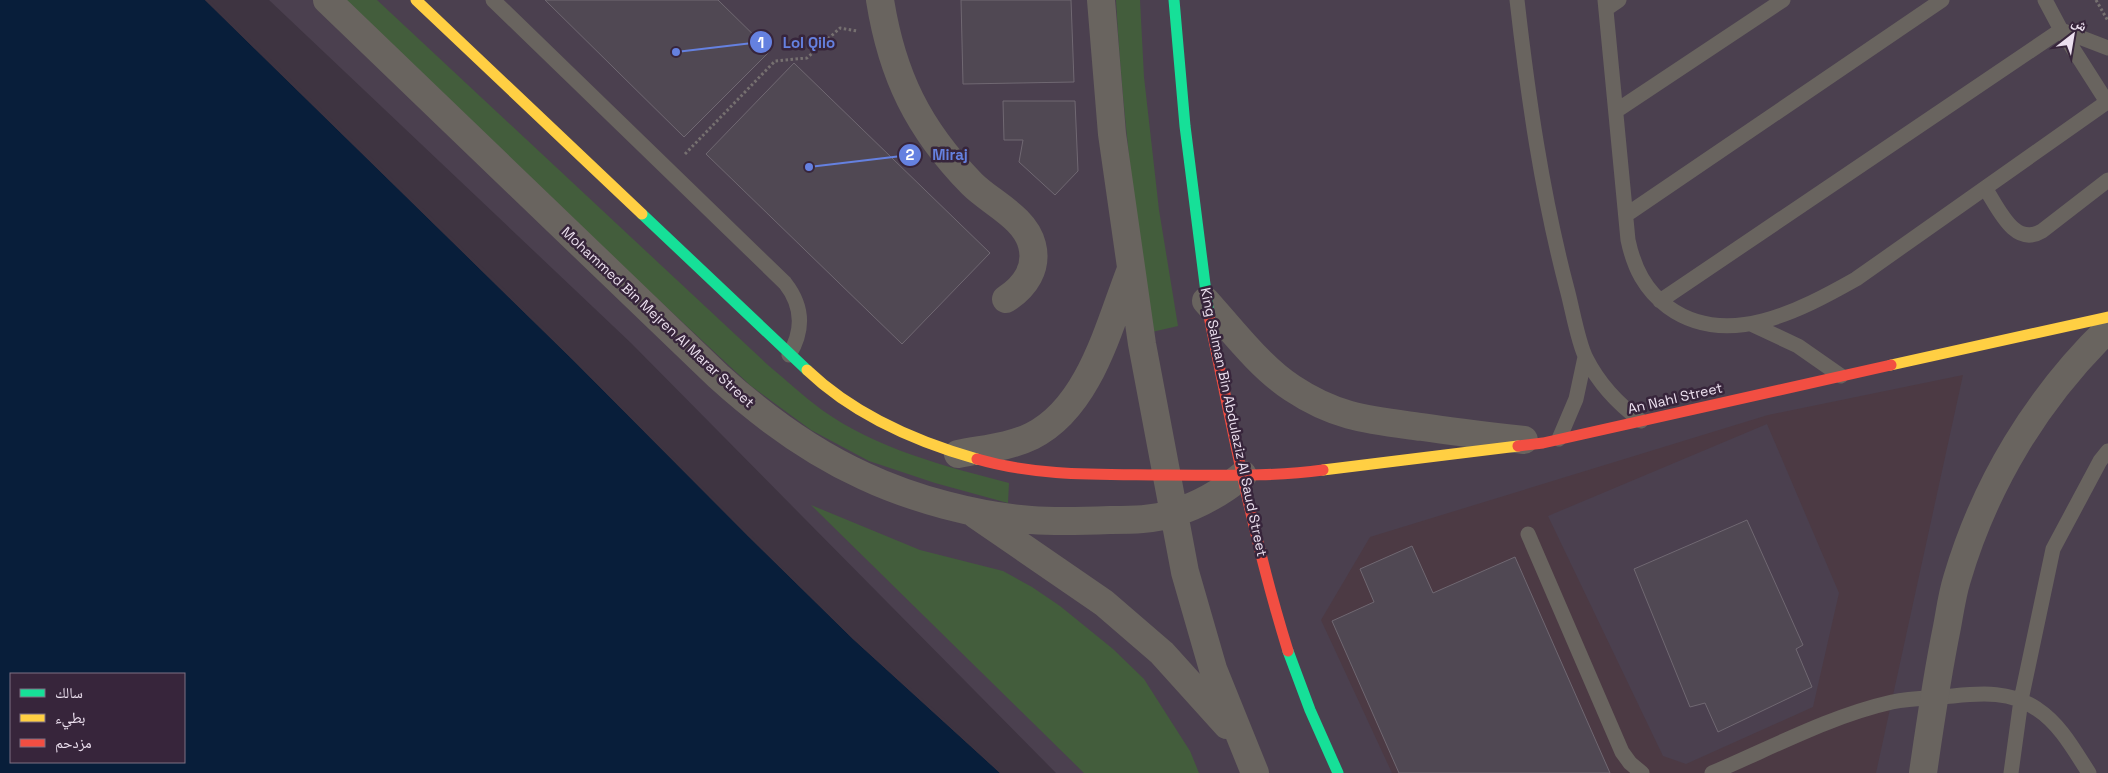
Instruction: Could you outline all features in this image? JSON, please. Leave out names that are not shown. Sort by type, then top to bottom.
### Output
[{"type":"street","name":"Mohammed Bin Mejren Al Marar Street","points":[[327,0],[751,406],[786,433],[824,456],[864,476],[906,493],[971,511],[1029,520],[1071,522],[1132,520],[1174,513],[1199,504],[1222,491],[1243,475]]},
{"type":"street","points":[[416,0],[789,355],[845,400],[881,422],[958,454],[1029,470],[1065,474],[1243,475]]},
{"type":"street","points":[[880,0],[886,36],[895,67],[908,98],[926,129],[948,159],[973,185],[1020,223],[1028,233],[1033,245],[1032,271],[1026,282],[1017,292],[1006,299]]},
{"type":"street","points":[[1101,0],[1112,134],[1131,267],[1148,380],[1168,475],[1185,572],[1213,669],[1240,742],[1255,773]]},
{"type":"street","name":"King Salman Bin Abdulaziz Al Saud Street","points":[[1174,0],[1185,126],[1206,301],[1243,475],[1272,599],[1310,710],[1338,773]]},
{"type":"street","points":[[958,454],[1009,443],[1031,436],[1050,424],[1068,408],[1091,373],[1131,267]]},
{"type":"street","points":[[1206,301],[1270,370],[1290,387],[1314,402],[1339,413],[1365,420],[1551,441]]},
{"type":"street","name":"An Nahl Street","points":[[1243,475],[1318,471],[1551,441],[2108,317]]},
{"type":"street","points":[[1923,773],[1933,698],[1956,581],[1970,538],[2009,456],[2034,417],[2061,380],[2108,329]]},
{"type":"street","points":[[971,511],[1104,603],[1169,660],[1216,711],[1240,742]]},
{"type":"lane","points":[[493,0],[777,275],[793,294],[800,318],[796,344],[789,355]]},
{"type":"lane","points":[[1517,0],[1526,77],[1541,172],[1561,264],[1585,356],[1609,392],[1641,421]]},
{"type":"lane","points":[[1619,0],[1605,4],[1632,258],[1639,275],[1660,300],[1679,314],[1695,322],[1713,326],[1751,324],[1805,305],[1856,279],[2107,103],[2061,30],[2045,0]]},
{"type":"lane","points":[[1616,111],[1783,0]]},
{"type":"lane","points":[[1626,214],[1942,0]]},
{"type":"lane","points":[[1660,300],[2061,30]]},
{"type":"lane","points":[[2061,30],[2108,48]]},
{"type":"lane","points":[[1985,188],[2012,228],[2022,235],[2029,236],[2042,231],[2108,180]]},
{"type":"lane","points":[[1751,324],[1798,346],[1841,376]]},
{"type":"lane","points":[[1551,441],[1576,399],[1585,356]]},
{"type":"lane","points":[[2011,773],[2021,700],[2054,549],[2100,461],[2108,451]]},
{"type":"lane","points":[[1528,534],[1622,752],[1640,773]]},
{"type":"lane","points":[[1712,773],[1858,711],[1895,702],[1988,693],[2021,700],[2037,708],[2052,720],[2064,734],[2089,773]]},
{"type":"path","points":[[2096,0],[2108,21]]},
{"type":"path","points":[[669,171],[775,61],[807,58],[840,28],[886,36]]},
{"type":"shaded area","points":[[269,0],[2108,0],[2108,773],[1056,773],[631,343]]},
{"type":"shaded area","points":[[1963,375],[1876,773],[1392,773],[1321,620],[1370,537],[1768,415]],"holes":[[[1767,424],[1839,593],[1813,707],[1686,764],[1663,756],[1548,516]]]},
{"type":"green space","points":[[337,0],[377,0],[769,366],[822,410],[843,424],[888,446],[936,463],[1009,483],[1008,503],[935,483],[869,461],[811,430],[751,386]]},
{"type":"green space","points":[[1116,0],[1140,0],[1144,77],[1159,210],[1178,326],[1152,332],[1130,166]]},
{"type":"green space","points":[[811,505],[920,550],[1003,571],[1032,587],[1060,606],[1113,649],[1144,679],[1190,751],[1199,773],[1084,773]]},
{"type":"water","points":[[0,0],[205,0],[574,361],[853,639],[1000,773],[0,773]]},
{"type":"pier","points":[[205,0],[209,0],[259,48],[576,359],[749,534],[855,637],[1003,773],[1000,773],[853,639],[574,361]]},
{"type":"building","points":[[545,0],[718,0],[770,51],[684,137]]},
{"type":"building","points":[[961,0],[1071,0],[1074,82],[963,84]]},
{"type":"building","points":[[794,63],[990,253],[902,344],[706,154]]},
{"type":"building","points":[[1003,101],[1075,101],[1078,171],[1055,195],[1019,162],[1023,140],[1004,140]]},
{"type":"building","points":[[1747,520],[1803,645],[1796,649],[1812,687],[1718,732],[1705,703],[1690,707],[1634,569]]},
{"type":"building","points":[[1412,546],[1433,593],[1515,557],[1610,773],[1399,773],[1332,621],[1374,602],[1360,569]]},
{"type":"traffic: fast","points":[[1174,0],[1185,126],[1209,316]]},
{"type":"traffic: fast","points":[[642,214],[807,370]]},
{"type":"traffic: fast","points":[[1288,651],[1310,710],[1338,773]]},
{"type":"traffic: slow","points":[[416,0],[642,214]]},
{"type":"traffic: slow","points":[[1891,365],[2108,317]]},
{"type":"traffic: slow","points":[[807,370],[845,400],[887,425],[932,444],[977,459]]},
{"type":"traffic: slow","points":[[1323,470],[1518,446]]},
{"type":"traffic: jam","points":[[1209,316],[1254,527],[1288,651]]},
{"type":"traffic: jam","points":[[1518,446],[1543,443],[1891,365]]},
{"type":"traffic: jam","points":[[977,459],[1000,465],[1047,472],[1095,474],[1245,475],[1323,470]]},
{"type":"place","name":"Lol Qilo","points":[[676,52]]},
{"type":"place","name":"Miraj","points":[[809,167]]}]
